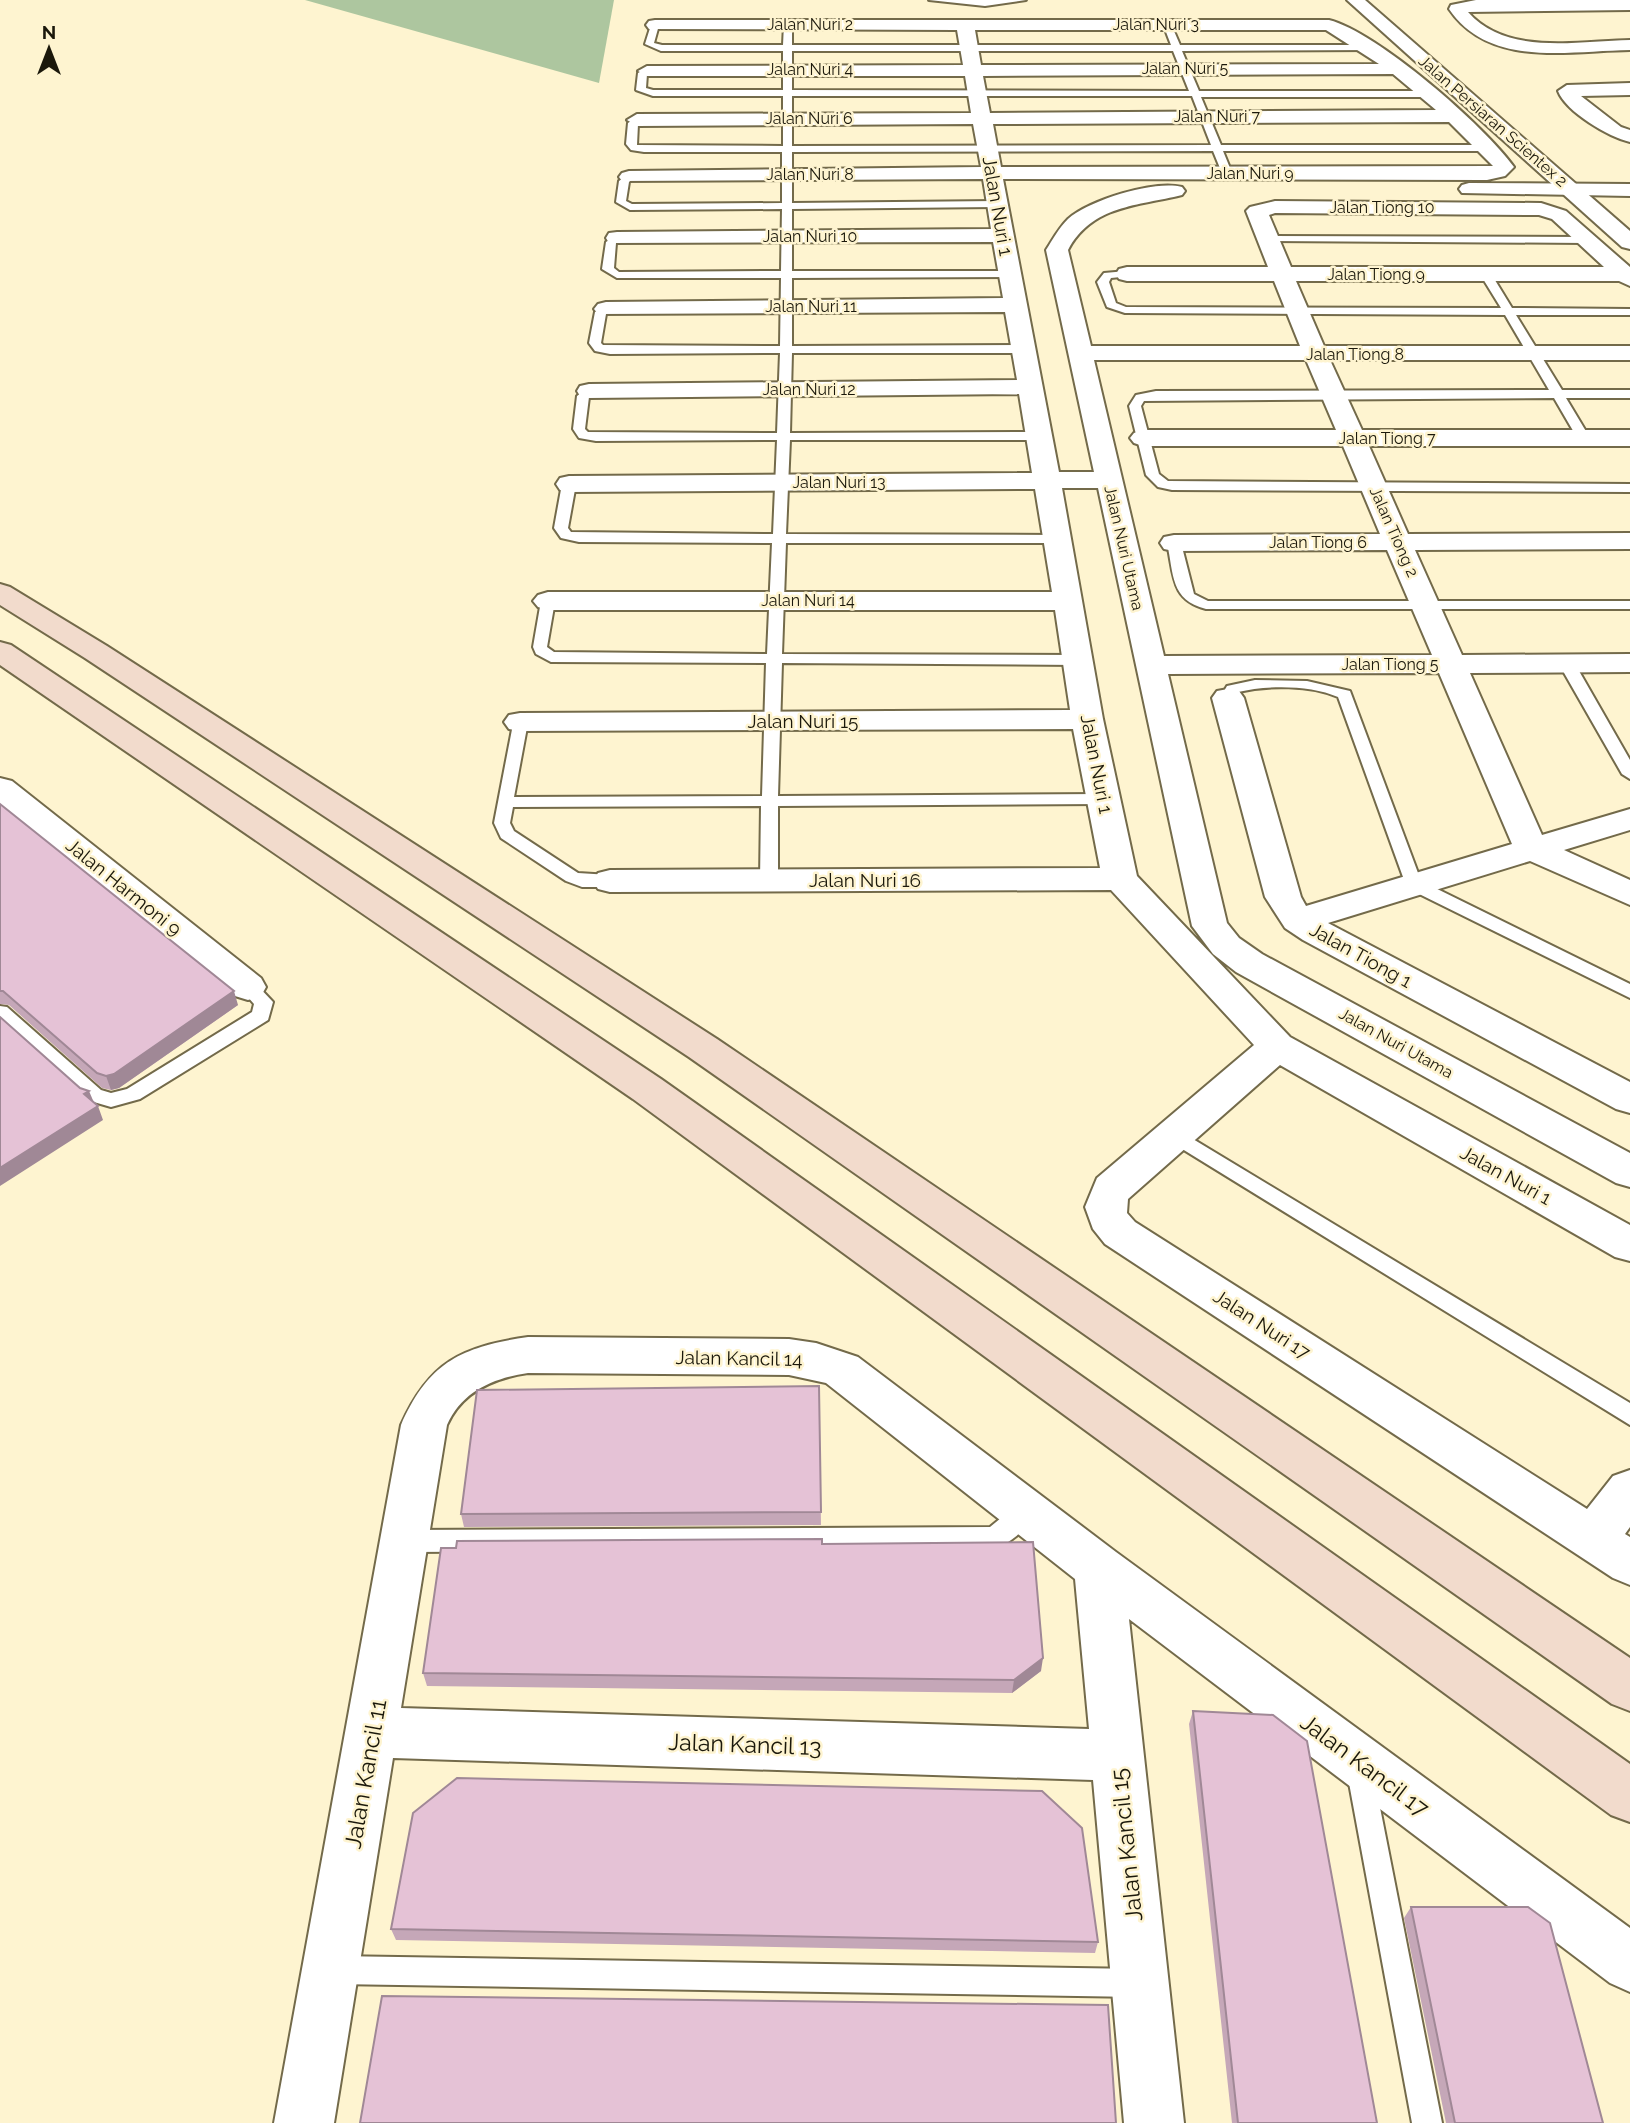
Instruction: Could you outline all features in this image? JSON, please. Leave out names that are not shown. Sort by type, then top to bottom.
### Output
[{"type":"main road","points":[[0,593],[96,652],[703,1048],[1630,1687]]},
{"type":"main road","points":[[0,651],[647,1089],[1630,1796]]},
{"type":"street","name":"Jalan Persiaran Scientex 2","points":[[1355,0],[1579,181],[1630,242]]},
{"type":"street","name":"Jalan Persiaran Scientex 2","points":[[1381,0],[1500,103]]},
{"type":"street","points":[[1630,5],[1457,9],[1486,37],[1511,44],[1630,45]]},
{"type":"street","name":"Jalan Nuri 2","points":[[655,24],[788,24],[973,70]]},
{"type":"street","name":"Jalan Nuri 3","points":[[973,70],[1167,24],[1320,24],[1346,30],[1369,48]]},
{"type":"street","points":[[1369,48],[1428,94],[1487,148]]},
{"type":"street","name":"Jalan Nuri 5","points":[[973,70],[1397,69]]},
{"type":"street","name":"Jalan Nuri 4","points":[[647,71],[973,70]]},
{"type":"street","name":"Jalan Nuri 7","points":[[973,70],[1203,116],[1453,116]]},
{"type":"street","name":"Jalan Nuri 6","points":[[637,120],[787,118],[973,70]]},
{"type":"street","name":"Jalan Nuri 1","points":[[973,70],[1079,660],[1087,719],[1120,879],[1277,1046],[1630,1245]]},
{"type":"street","points":[[1628,136],[1614,131],[1569,96],[1567,91],[1630,89]]},
{"type":"street","name":"Jalan Nuri 9","points":[[990,161],[1229,181],[1487,174],[1502,170],[1503,165],[1487,148]]},
{"type":"street","name":"Jalan Nuri 8","points":[[629,177],[787,174],[990,161]]},
{"type":"street","name":"Jalan Nuri Utama","points":[[1630,190],[1606,190],[1579,181],[1229,181],[1117,202],[1084,217],[1063,234],[1057,250],[1206,916],[1217,936],[1249,963],[1630,1172]]},
{"type":"street","points":[[1606,190],[1630,211]]},
{"type":"street","name":"Jalan Tiong 10","points":[[1262,227],[1261,209],[1275,206],[1541,209],[1555,212],[1627,276]]},
{"type":"street","name":"Jalan Tiong 2","points":[[1262,227],[1531,848]]},
{"type":"street","name":"Jalan Nuri 10","points":[[617,238],[1003,235]]},
{"type":"street","name":"Jalan Tiong 9","points":[[1127,274],[1627,276]]},
{"type":"street","name":"Jalan Nuri 11","points":[[606,309],[1015,305]]},
{"type":"street","name":"Jalan Tiong 8","points":[[1081,353],[1630,353]]},
{"type":"street","name":"Jalan Nuri 12","points":[[589,391],[1030,387]]},
{"type":"street","name":"Jalan Tiong 7","points":[[1143,438],[1630,438]]},
{"type":"street","name":"Jalan Nuri 13","points":[[569,484],[1109,480]]},
{"type":"street","name":"Jalan Tiong 6","points":[[1174,543],[1630,541]]},
{"type":"street","name":"Jalan Nuri 14","points":[[548,601],[1068,601]]},
{"type":"street","name":"Jalan Tiong 5","points":[[1151,665],[1630,663]]},
{"type":"street","name":"Jalan Tiong 1","points":[[1228,698],[1283,897],[1298,920],[1630,1099]]},
{"type":"street","name":"Jalan Nuri 15","points":[[520,722],[1087,719]]},
{"type":"street","name":"Jalan Harmoni 9","points":[[0,788],[248,987]]},
{"type":"street","points":[[1298,920],[1630,819]]},
{"type":"street","points":[[1531,848],[1630,894]]},
{"type":"street","name":"Jalan Nuri 16","points":[[610,881],[1120,879]]},
{"type":"street","name":"Jalan Nuri 17","points":[[1277,1046],[1112,1189],[1105,1200],[1104,1211],[1110,1223],[1120,1233],[1612,1550]]},
{"type":"street","name":"Jalan Kancil 14","points":[[424,1425],[430,1408],[447,1386],[471,1369],[499,1358],[528,1355],[803,1358],[830,1364],[852,1377],[1099,1568]]},
{"type":"street","name":"Jalan Kancil 11","points":[[304,2123],[424,1425]]},
{"type":"street","points":[[1612,1550],[1630,1490]]},
{"type":"street","name":"Jalan Kancil 15","points":[[1099,1568],[1154,2123]]},
{"type":"street","name":"Jalan Kancil 17","points":[[1099,1568],[1630,1963]]},
{"type":"street","name":"Jalan Kancil 13","points":[[372,1732],[1117,1755]]},
{"type":"lane","points":[[933,0],[985,4],[1022,0]]},
{"type":"lane","points":[[655,24],[649,44],[656,48],[788,48],[1195,94],[1428,94]]},
{"type":"lane","points":[[769,881],[770,721],[775,659],[785,389],[788,24]]},
{"type":"lane","points":[[1167,24],[1229,181]]},
{"type":"lane","points":[[647,71],[643,73],[641,88],[648,93],[788,93],[1176,48],[1369,48]]},
{"type":"lane","points":[[637,120],[632,123],[631,144],[639,149],[787,149],[990,161],[1217,149],[1487,148]]},
{"type":"lane","points":[[629,177],[624,181],[621,202],[630,207],[997,204]]},
{"type":"lane","points":[[1262,227],[1586,240]]},
{"type":"lane","points":[[617,238],[611,242],[608,269],[617,275],[1010,274]]},
{"type":"lane","points":[[1127,274],[1108,275],[1103,282],[1108,301],[1125,310],[1630,312]]},
{"type":"lane","points":[[1486,274],[1584,438]]},
{"type":"lane","points":[[606,309],[601,312],[595,343],[604,350],[785,352],[1023,349]]},
{"type":"lane","points":[[589,391],[583,396],[579,429],[589,437],[1039,436]]},
{"type":"lane","points":[[1630,394],[1147,396],[1140,398],[1135,406],[1153,475],[1163,484],[1172,486],[1630,488]]},
{"type":"lane","points":[[569,484],[561,528],[566,535],[572,537],[1057,539]]},
{"type":"lane","points":[[1174,543],[1185,591],[1196,602],[1206,606],[1630,605]]},
{"type":"lane","points":[[548,601],[540,647],[541,651],[551,657],[1079,660]]},
{"type":"lane","points":[[1567,663],[1630,774]]},
{"type":"lane","points":[[1228,698],[1232,690],[1247,686],[1332,687],[1345,694],[1413,884],[1630,992]]},
{"type":"lane","points":[[520,722],[502,827],[507,834],[572,877],[582,881],[610,881]]},
{"type":"lane","points":[[505,802],[1103,799]]},
{"type":"lane","points":[[0,1012],[94,1095],[111,1100],[133,1094],[261,1016],[264,1002],[248,987]]},
{"type":"lane","points":[[1173,1134],[1630,1415]]},
{"type":"lane","points":[[405,1541],[995,1538],[1026,1511]]},
{"type":"lane","points":[[1358,1760],[1427,2123]]},
{"type":"lane","points":[[331,1969],[1140,1983]]},
{"type":"green space","points":[[305,0],[614,0],[599,83]]},
{"type":"building","points":[[0,804],[234,991],[114,1074],[106,1076],[97,1073],[0,991]]},
{"type":"building","points":[[0,1017],[80,1088],[89,1091],[84,1094],[98,1106],[0,1168]]},
{"type":"building","points":[[819,1386],[821,1512],[461,1514],[477,1390]]},
{"type":"building","points":[[822,1539],[822,1544],[1033,1542],[1043,1658],[1014,1680],[423,1673],[441,1548],[456,1548],[457,1541]]},
{"type":"building","points":[[1193,1711],[1273,1715],[1307,1741],[1377,2123],[1238,2123]]},
{"type":"building","points":[[457,1778],[1042,1791],[1082,1828],[1098,1942],[391,1929],[413,1813]]},
{"type":"building","points":[[1411,1907],[1528,1907],[1550,1923],[1603,2123],[1455,2123]]},
{"type":"building","points":[[382,1996],[1108,2005],[1116,2123],[360,2123]]}]
